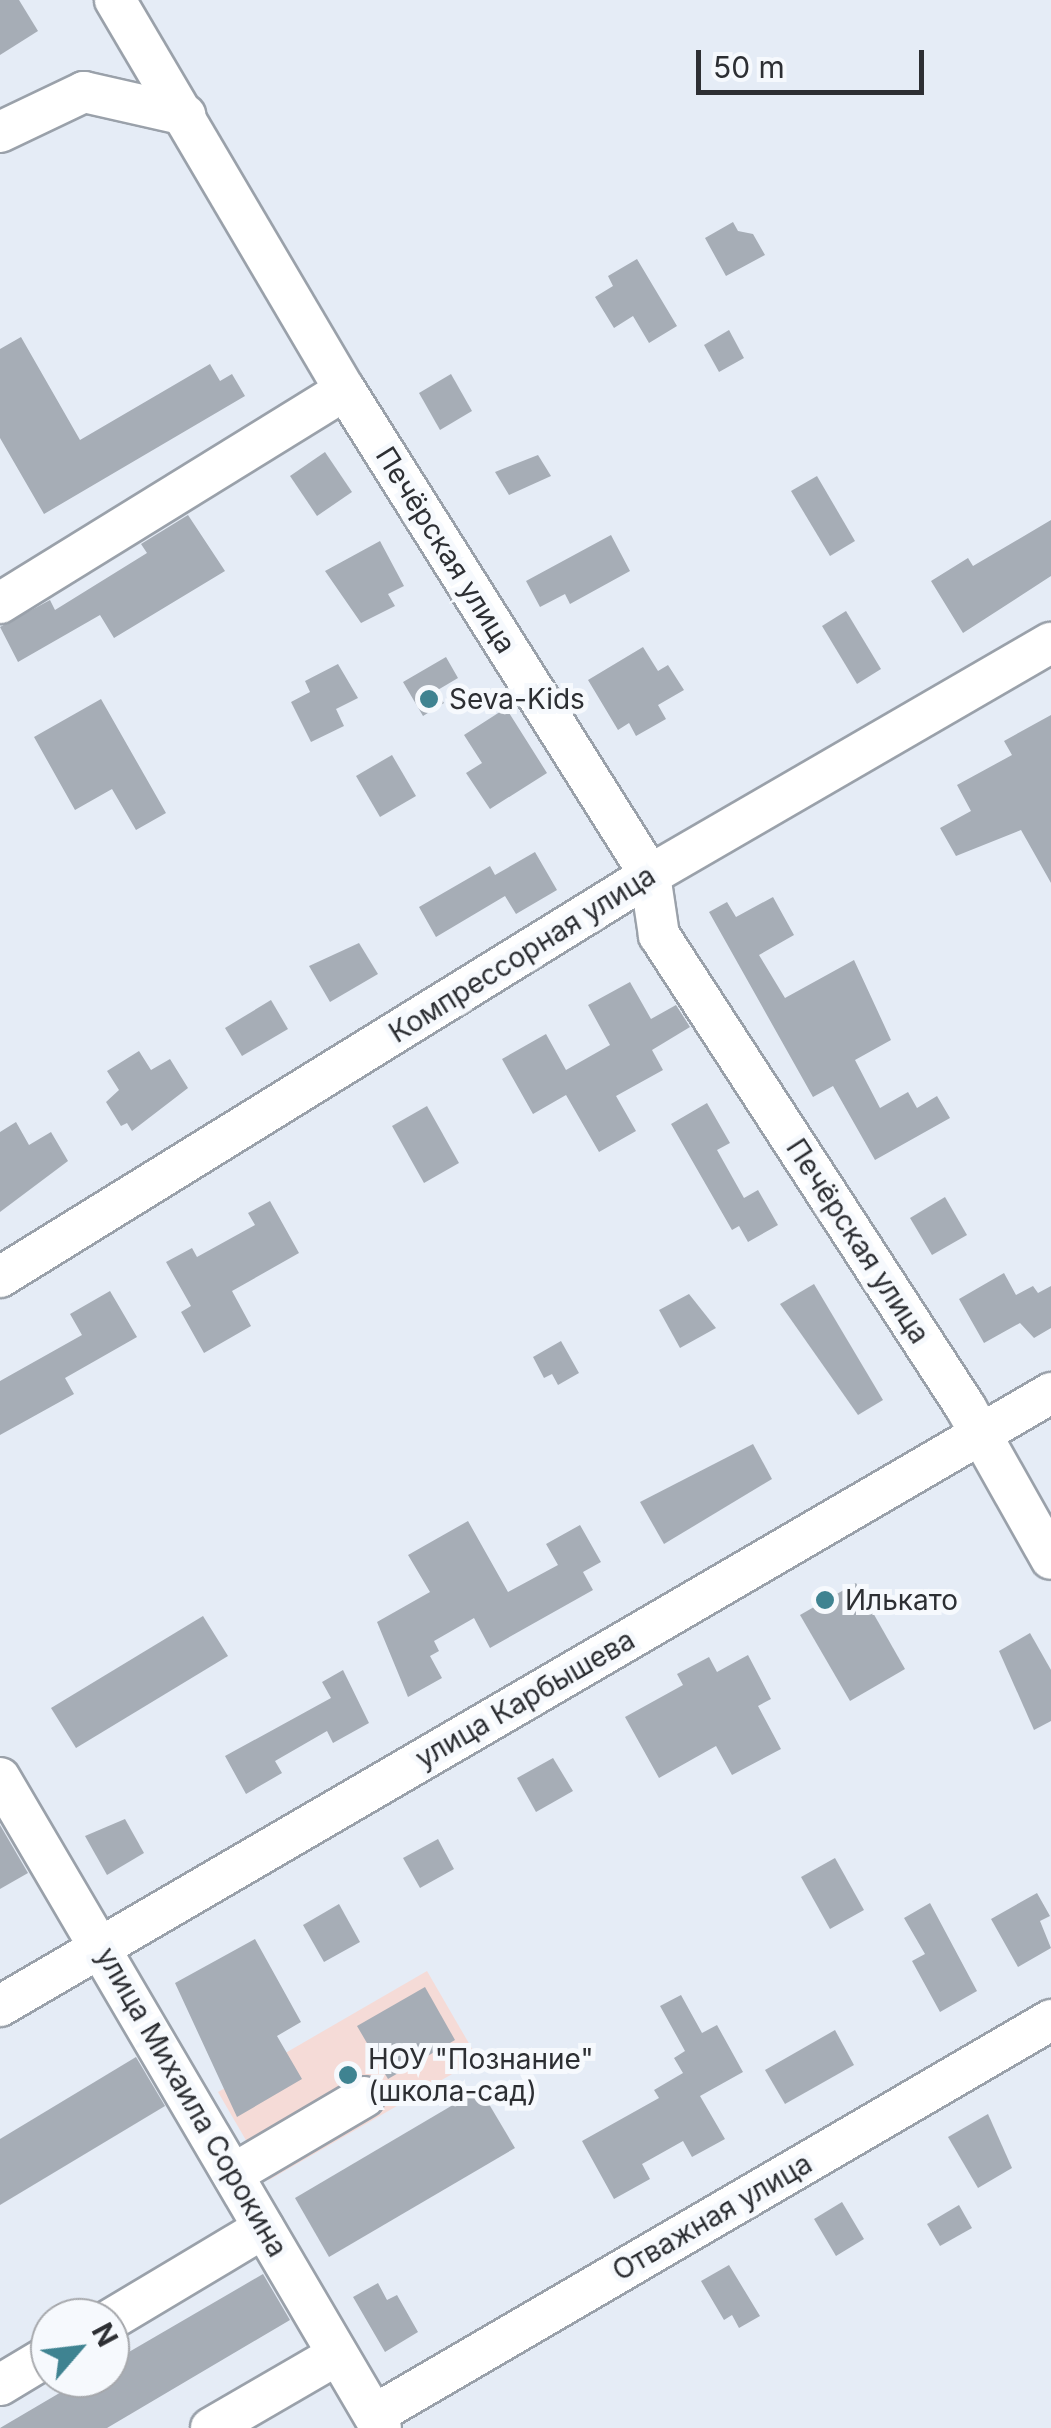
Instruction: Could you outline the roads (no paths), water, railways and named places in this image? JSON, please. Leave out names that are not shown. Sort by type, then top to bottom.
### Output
[{"type":"street","name":"Печёрская улица","points":[[115,0],[345,390],[650,875],[659,935],[978,1435],[1051,1559]]},
{"type":"street","points":[[0,132],[84,92],[186,115]]},
{"type":"street","points":[[0,604],[345,390]]},
{"type":"street","name":"Компрессорная улица","points":[[0,1277],[650,875],[1051,643]]},
{"type":"street","name":"улица Карбышева","points":[[0,2006],[1051,1393]]},
{"type":"street","name":"улица Михаила Сорокина","points":[[0,1778],[377,2422]]},
{"type":"street","name":"Отважная улица","points":[[377,2422],[1051,2020]]},
{"type":"street","points":[[233,2174],[364,2097]]},
{"type":"street","points":[[130,2308],[264,2228]]},
{"type":"street","points":[[211,2428],[337,2354]]},
{"type":"street","points":[[0,2385],[30,2368]]},
{"type":"place","name":"Seva-Kids","points":[[429,699]]},
{"type":"place","name":"Илькато","points":[[825,1600]]},
{"type":"place","name":"НОУ \"Познание\" (школа-сад)","points":[[348,2075]]}]
